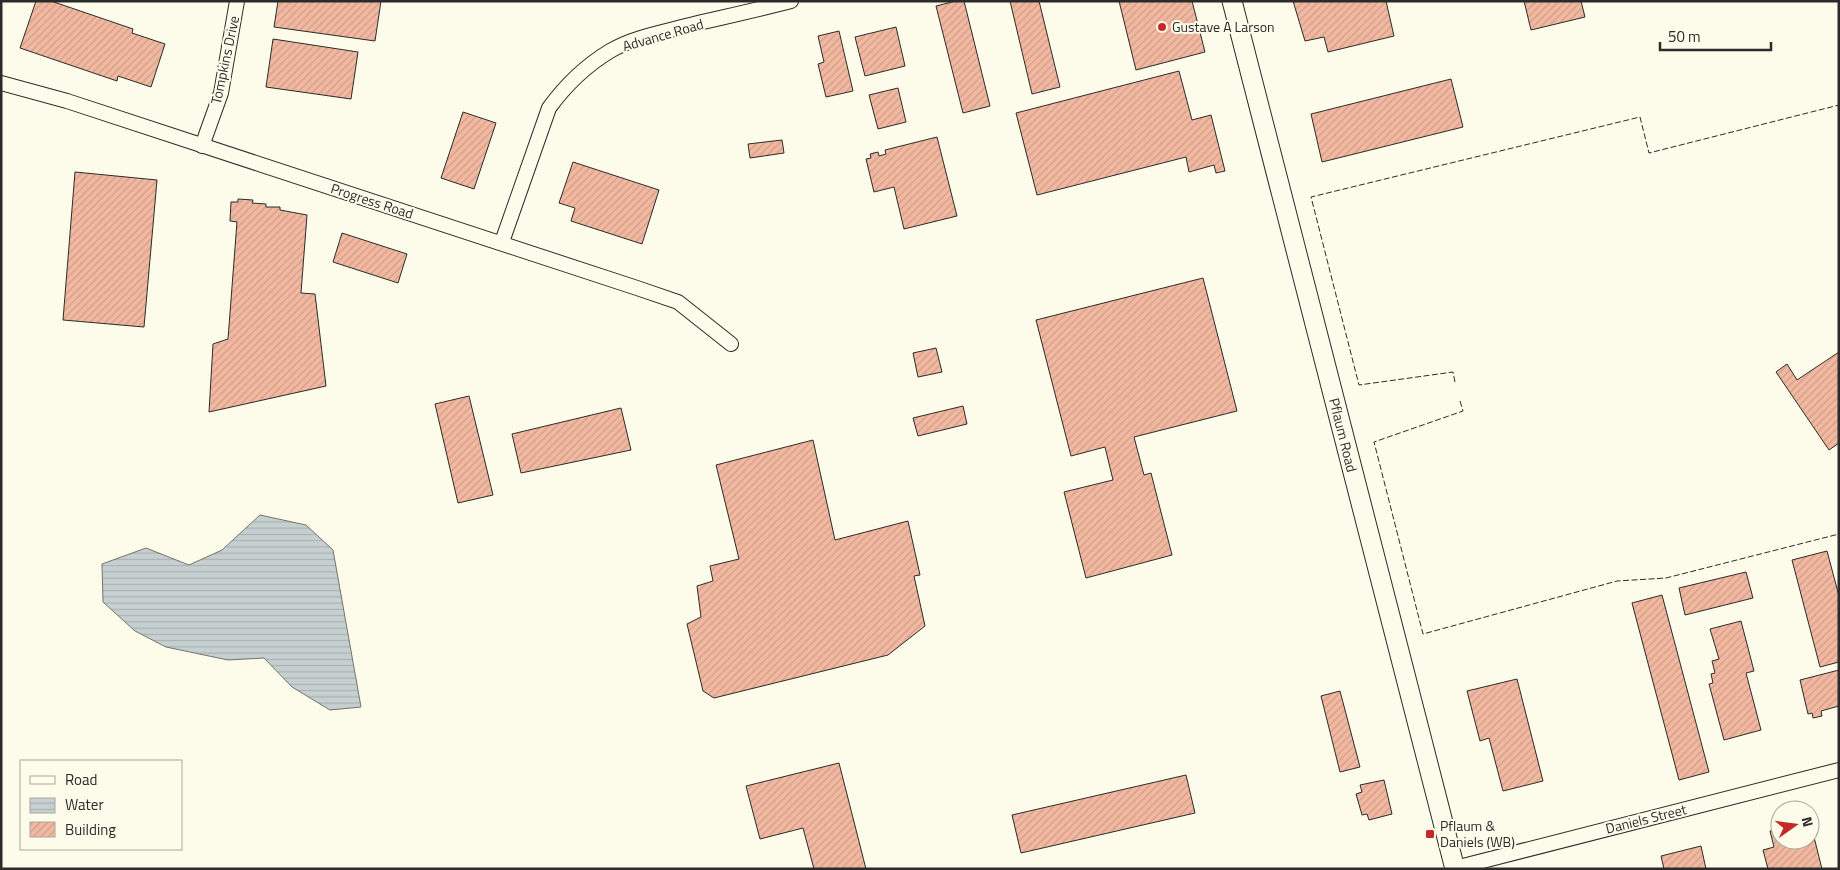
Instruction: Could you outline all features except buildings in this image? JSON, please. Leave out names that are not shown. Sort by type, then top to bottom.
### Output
[{"type":"street","name":"Tompkins Drive","points":[[202,146],[221,92],[237,1]]},
{"type":"street","name":"Advance Road","points":[[502,242],[549,108],[581,73],[610,51],[626,43],[663,32],[791,1]]},
{"type":"street","name":"Pflaum Road","points":[[1232,1],[1454,869]]},
{"type":"street","name":"Progress Road","points":[[1,83],[67,101],[502,242],[678,302],[731,344]]},
{"type":"street","name":"Daniels Street","points":[[1454,869],[1839,770]]},
{"type":"water","points":[[260,515],[306,525],[333,550],[361,707],[330,710],[292,687],[264,658],[228,660],[166,647],[135,631],[103,602],[102,564],[146,548],[189,565],[222,550]]},
{"type":"fence","points":[[1455,382],[1453,372],[1359,385],[1311,197],[1640,117],[1649,153],[1839,105]]},
{"type":"fence","points":[[1460,401],[1463,411],[1374,442],[1423,634],[1617,581],[1666,578],[1839,534]]},
{"type":"place","name":"Gustave A Larson","points":[[1162,27]]},
{"type":"place","name":"Pflaum & Daniels (WB)","points":[[1430,834]]}]
